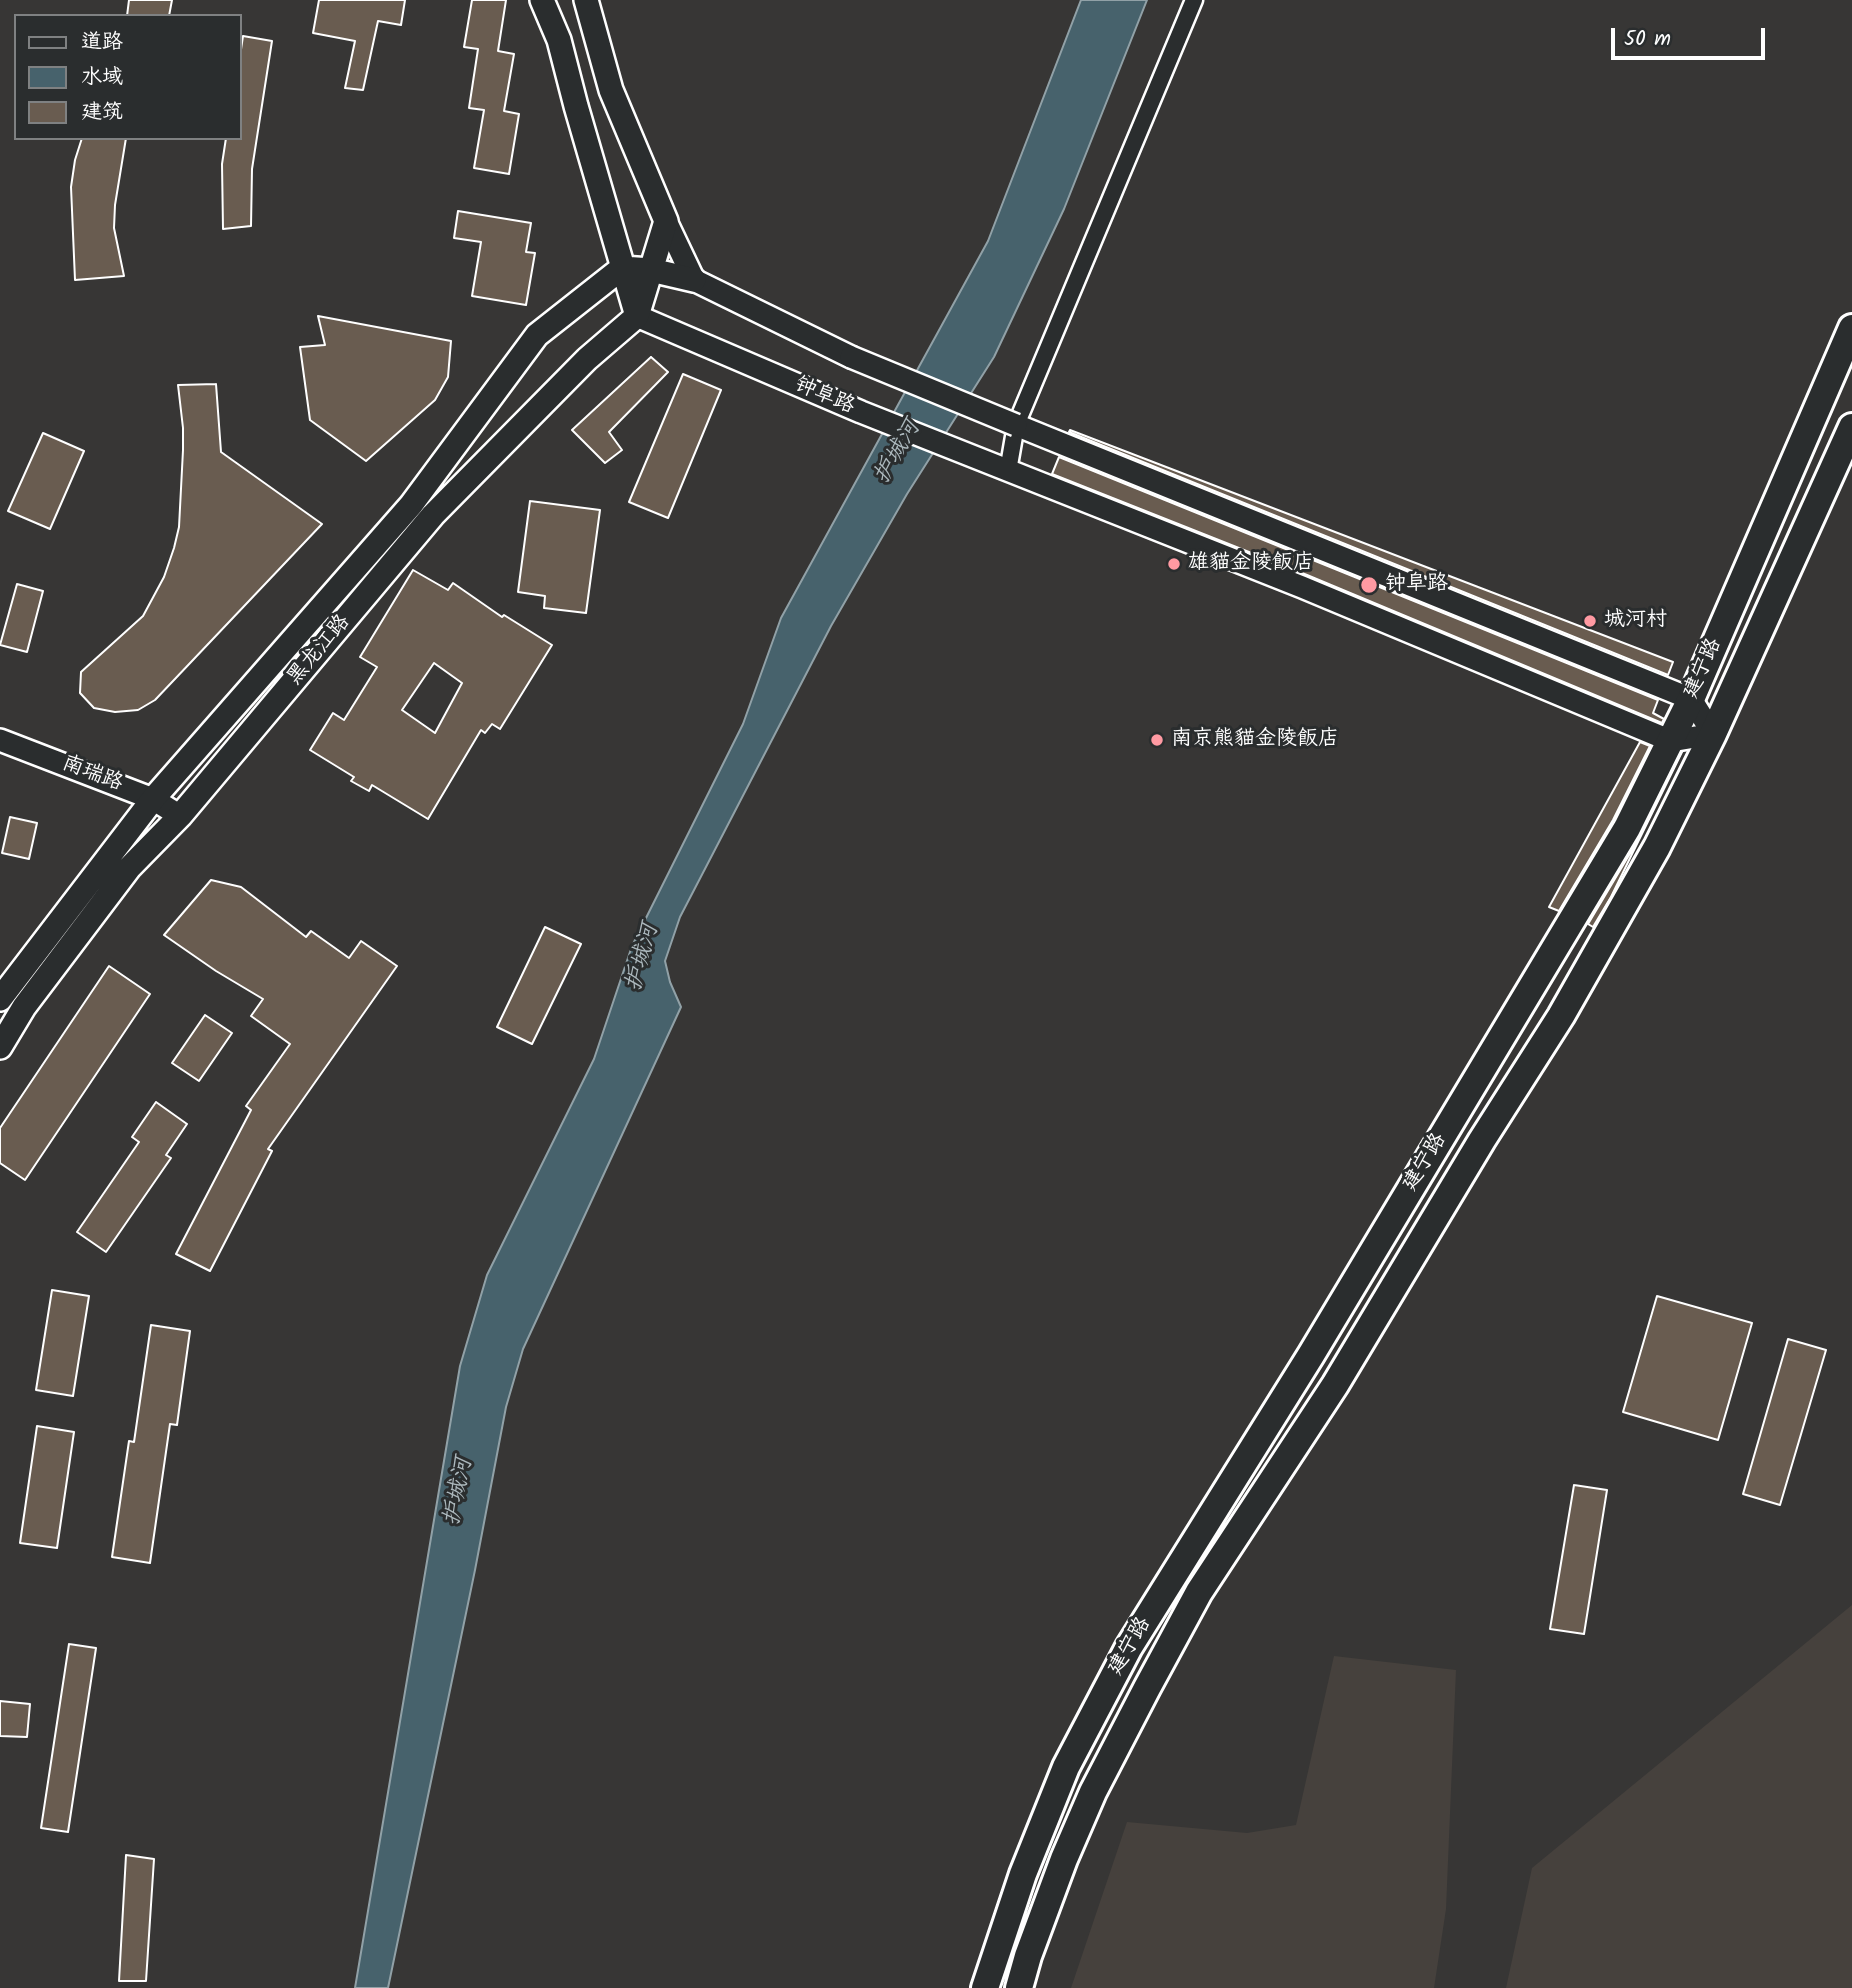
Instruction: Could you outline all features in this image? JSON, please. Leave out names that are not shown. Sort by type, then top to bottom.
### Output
[{"type":"main road","points":[[542,0],[559,40],[622,268],[638,316]]},
{"type":"main road","points":[[586,0],[611,90],[666,221],[638,316]]},
{"type":"main road","points":[[622,268],[651,270],[694,280]]},
{"type":"main road","name":"黑龙江路","points":[[0,999],[153,799],[411,505],[537,335],[622,268]]},
{"type":"main road","name":"黑龙江路","points":[[0,1046],[24,1007],[129,868],[180,816],[433,516],[587,359],[638,316]]},
{"type":"main road","name":"建宁路","points":[[985,1988],[1023,1874],[1066,1767],[1129,1647],[1311,1355],[1628,828],[1691,699],[1852,328]]},
{"type":"main road","name":"建宁路","points":[[1019,1988],[1064,1859],[1093,1791],[1199,1592],[1335,1385],[1560,1016],[1657,847],[1713,734],[1852,427]]},
{"type":"street","points":[[1008,471],[1016,425],[1194,0]]},
{"type":"street","points":[[666,221],[694,280],[851,357],[1691,699],[1713,734],[1671,741]]},
{"type":"street","name":"钟阜路","points":[[638,316],[860,412],[1302,587],[1671,741]]},
{"type":"street","name":"南瑞路","points":[[0,740],[153,799],[180,816]]},
{"type":"shaded area","points":[[1852,1605],[1852,1988],[1506,1988],[1532,1868]]},
{"type":"shaded area","points":[[1334,1656],[1456,1670],[1446,1909],[1434,1988],[1071,1988],[1127,1822],[1247,1833],[1296,1825]]},
{"type":"water","name":"护城河","points":[[1081,0],[1147,0],[1064,209],[994,357],[907,494],[831,626],[680,917],[665,961],[670,982],[681,1007],[523,1349],[506,1407],[388,1988],[355,1988],[460,1366],[487,1275],[594,1059],[632,946],[743,724],[781,618],[988,241]]},
{"type":"building","points":[[129,0],[172,0],[169,14],[127,14]]},
{"type":"building","points":[[319,0],[405,0],[401,25],[378,21],[363,90],[345,88],[355,41],[313,33]]},
{"type":"building","points":[[472,0],[506,0],[498,51],[514,54],[504,111],[519,114],[509,174],[474,168],[484,110],[469,108],[478,49],[464,47]]},
{"type":"building","points":[[243,36],[272,41],[252,169],[251,226],[223,229],[222,164],[226,140],[242,140]]},
{"type":"building","points":[[81,140],[126,140],[114,228],[124,276],[75,280],[71,187]]},
{"type":"building","points":[[458,211],[531,223],[526,252],[535,253],[526,305],[472,296],[481,242],[454,238]]},
{"type":"building","points":[[318,316],[451,341],[448,377],[435,400],[366,461],[310,420],[300,347],[325,345]]},
{"type":"building","points":[[651,357],[668,372],[609,432],[622,450],[605,463],[572,430]]},
{"type":"building","points":[[683,374],[721,390],[668,518],[629,502]]},
{"type":"building","points":[[216,384],[221,452],[322,524],[155,700],[138,710],[115,712],[94,708],[80,693],[81,672],[143,616],[164,577],[174,548],[179,527],[183,450],[178,385]]},
{"type":"building","points":[[1070,430],[1673,662],[1668,675],[1069,432]]},
{"type":"building","points":[[43,433],[84,451],[50,529],[8,511]]},
{"type":"building","points":[[1059,457],[1658,700],[1653,713],[1664,719],[1662,723],[1307,575],[1052,474]]},
{"type":"building","points":[[530,501],[600,510],[586,613],[544,608],[545,596],[518,592]]},
{"type":"building","points":[[413,570],[448,590],[453,583],[502,617],[504,615],[552,645],[500,729],[492,724],[485,733],[481,730],[428,819],[372,785],[369,791],[351,781],[354,777],[310,750],[333,713],[344,720],[377,667],[360,657]],"holes":[[[434,663],[462,683],[435,733],[402,710]]]},
{"type":"building","points":[[17,584],[43,591],[27,652],[0,645]]},
{"type":"building","points":[[1640,742],[1650,746],[1613,820],[1559,911],[1549,907]]},
{"type":"building","points":[[1682,752],[1611,897],[1593,927],[1588,924],[1641,835]]},
{"type":"building","points":[[10,817],[37,823],[29,859],[2,853]]},
{"type":"building","points":[[211,880],[241,887],[306,937],[311,931],[349,958],[361,941],[397,966],[268,1149],[272,1151],[210,1271],[176,1254],[251,1110],[246,1106],[290,1044],[251,1016],[263,999],[164,935]]},
{"type":"building","points":[[545,927],[581,944],[532,1044],[497,1027]]},
{"type":"building","points":[[109,966],[150,994],[25,1180],[0,1163],[0,1128]]},
{"type":"building","points":[[205,1015],[232,1033],[199,1081],[172,1063]]},
{"type":"building","points":[[156,1102],[187,1124],[166,1155],[171,1158],[106,1252],[77,1232],[139,1142],[132,1137]]},
{"type":"building","points":[[52,1290],[89,1296],[73,1396],[36,1390]]},
{"type":"building","points":[[1657,1296],[1752,1323],[1718,1440],[1623,1412]]},
{"type":"building","points":[[151,1325],[190,1331],[177,1425],[170,1424],[150,1563],[112,1557],[129,1441],[134,1442]]},
{"type":"building","points":[[1788,1339],[1826,1350],[1780,1505],[1743,1494]]},
{"type":"building","points":[[37,1426],[74,1432],[57,1548],[20,1543]]},
{"type":"building","points":[[1574,1485],[1607,1490],[1584,1634],[1550,1629]]},
{"type":"building","points":[[69,1644],[96,1648],[68,1832],[41,1828]]},
{"type":"building","points":[[0,1701],[30,1704],[27,1737],[0,1736]]},
{"type":"building","points":[[126,1855],[154,1859],[146,1981],[119,1981]]},
{"type":"place","name":"雄貓金陵飯店","points":[[1174,564]]},
{"type":"place","name":"钟阜路","points":[[1369,585]]},
{"type":"place","name":"城河村","points":[[1590,621]]},
{"type":"place","name":"南京熊貓金陵飯店","points":[[1157,740]]}]
